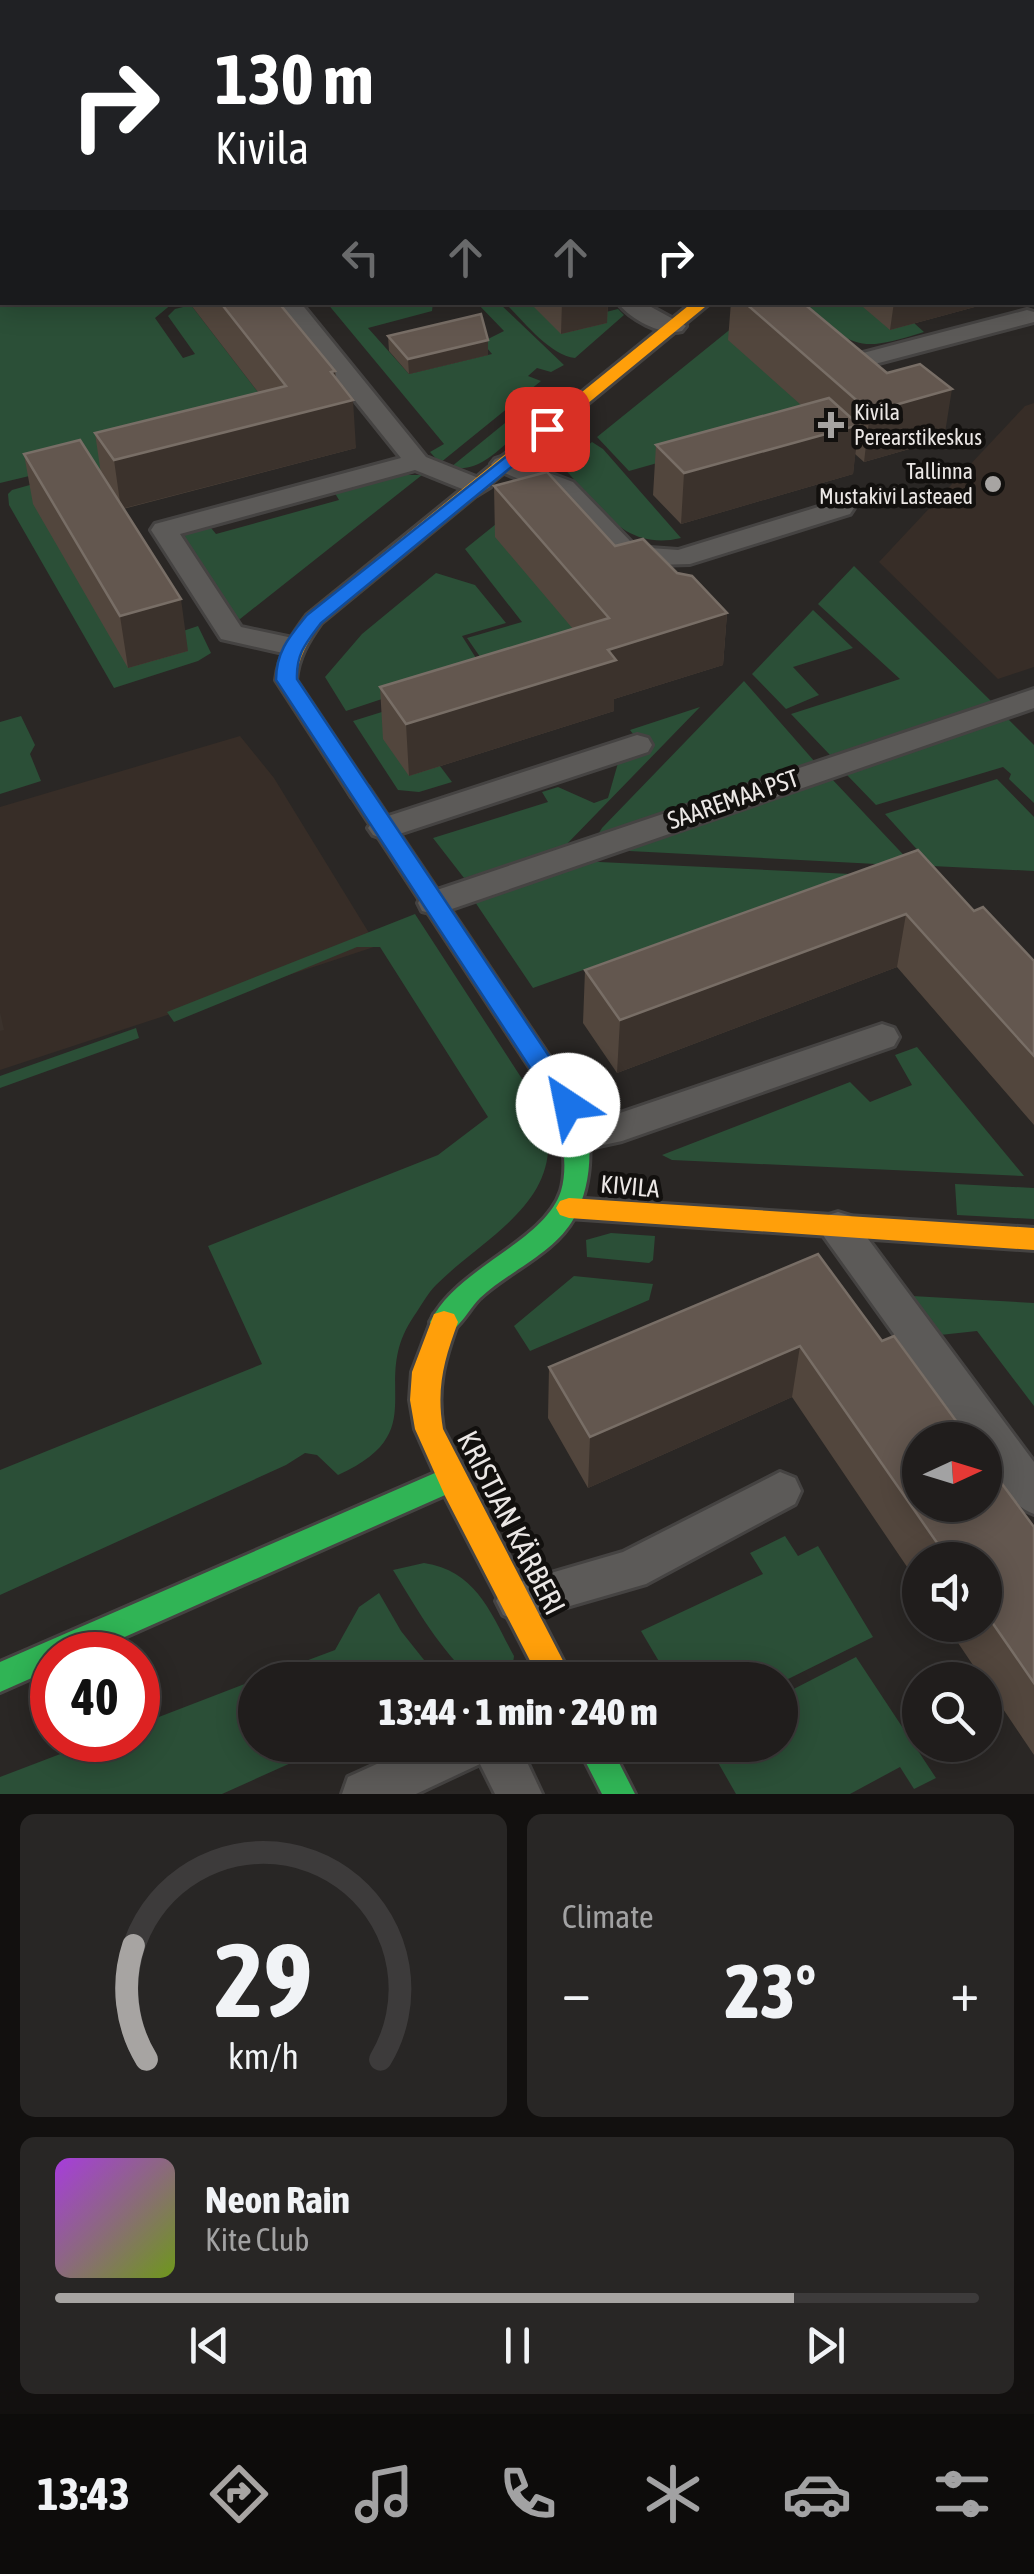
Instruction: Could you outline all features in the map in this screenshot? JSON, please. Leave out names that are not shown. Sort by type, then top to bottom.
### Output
[{"type":"street","points":[[289,305],[417,462],[477,487]]},
{"type":"street","points":[[631,305],[640,313],[674,326]]},
{"type":"street","points":[[417,462],[164,530],[231,633],[292,646],[314,619],[699,305]]},
{"type":"street","points":[[877,383],[845,357],[1027,317]]},
{"type":"street","points":[[504,464],[564,488],[664,592]]},
{"type":"street","points":[[630,555],[680,558],[841,508]]},
{"type":"street","name":"KIVILA","points":[[292,646],[286,661],[286,680],[568,1105],[580,1136],[581,1176],[569,1208],[1034,1239]]},
{"type":"street","name":"SAAREMAA PST","points":[[434,904],[1034,698]]},
{"type":"street","points":[[384,828],[637,745]]},
{"type":"street","points":[[580,1136],[622,1127],[882,1037]]},
{"type":"street","name":"KRISTJAN KÄRBERI","points":[[549,1662],[452,1479],[425,1417],[426,1366],[437,1335],[454,1308],[536,1244],[569,1208]]},
{"type":"street","points":[[838,1227],[1034,1494]]},
{"type":"street","points":[[0,1677],[452,1479]]},
{"type":"street","points":[[518,1601],[631,1570],[780,1491]]},
{"type":"street","points":[[366,1794],[434,1762]]},
{"type":"street","points":[[503,1762],[519,1794]]},
{"type":"street","points":[[601,1762],[619,1794]]},
{"type":"shaded area","name":"Tallinna Mustakivi Lasteaed","points":[[1034,403],[1034,667],[998,679],[879,562],[1025,406]]},
{"type":"shaded area","points":[[240,736],[274,778],[377,946],[0,1070],[0,807]]},
{"type":"green space","points":[[0,305],[171,305],[155,318],[183,358],[195,354],[168,316],[175,309],[191,305],[288,431],[104,481],[177,633],[198,626],[211,653],[198,661],[114,688],[9,505],[8,494],[12,490],[69,474],[67,467],[0,483]]},
{"type":"green space","points":[[329,305],[433,305],[432,311],[368,328],[409,374],[492,354],[482,342],[504,331],[479,305],[501,305],[564,365],[551,372],[537,368],[528,376],[541,381],[440,463],[430,452],[444,444]]},
{"type":"green space","points":[[507,305],[598,314],[618,309],[624,315],[575,358],[556,351]]},
{"type":"green space","points":[[760,305],[766,305],[850,449],[714,447],[629,471],[597,437]]},
{"type":"green space","points":[[882,305],[890,329],[914,323],[924,332],[884,343],[858,343],[803,306]]},
{"type":"green space","points":[[505,423],[523,429],[481,463],[451,467]]},
{"type":"green space","points":[[592,442],[603,449],[681,538],[643,538],[613,522],[600,509],[562,466]]},
{"type":"green space","points":[[373,475],[422,475],[240,619],[233,617],[179,538],[207,523],[216,534],[339,500],[333,490]]},
{"type":"green space","points":[[536,492],[615,678],[440,766],[452,782],[419,792],[398,790],[353,721],[494,677],[467,638],[522,622],[465,549]]},
{"type":"green space","points":[[854,566],[993,703],[830,755],[791,714],[900,679],[818,604]]},
{"type":"green space","points":[[436,573],[475,585],[506,623],[462,636],[481,666],[346,711],[325,677],[362,634]]},
{"type":"green space","points":[[813,610],[853,648],[793,667],[819,695],[786,709],[752,674]]},
{"type":"green space","points":[[744,681],[815,762],[597,836],[602,828]]},
{"type":"green space","points":[[700,707],[564,847],[464,878],[433,838],[548,802],[542,792],[558,787],[594,803],[608,798],[620,756],[643,747],[630,730]]},
{"type":"green space","points":[[21,716],[35,745],[30,754],[41,781],[0,794],[0,722]]},
{"type":"green space","points":[[1006,717],[1034,745],[1034,803],[1009,779],[1011,774],[1003,767],[876,805],[847,775]]},
{"type":"green space","points":[[831,778],[914,866],[610,850]]},
{"type":"green space","points":[[997,779],[1034,817],[1034,871],[932,866],[885,814]]},
{"type":"green space","points":[[578,861],[851,874],[533,988],[473,899]]},
{"type":"green space","points":[[415,914],[543,1111],[548,1142],[545,1168],[535,1191],[519,1212],[436,1285],[414,1316],[401,1341],[393,1423],[385,1441],[367,1458],[338,1475],[317,1455],[305,1453],[0,1595],[0,1470],[262,1364],[208,1246],[438,1155],[488,1117],[380,947],[357,947],[174,1022],[167,1012]]},
{"type":"green space","points":[[136,1028],[139,1038],[0,1088],[0,1076]]},
{"type":"green space","points":[[917,1047],[1024,1176],[672,1160],[662,1155],[850,1082],[870,1102],[912,1085],[895,1055]]},
{"type":"green space","points":[[955,1184],[1034,1188],[1034,1219],[957,1215]]},
{"type":"green space","points":[[611,1233],[655,1236],[653,1260],[649,1263],[587,1257],[586,1240]]},
{"type":"green space","points":[[574,1276],[653,1284],[649,1300],[530,1351],[514,1326]]},
{"type":"green space","points":[[912,1296],[1034,1303],[1034,1406],[977,1331],[940,1335]]},
{"type":"green space","points":[[785,1536],[798,1556],[818,1546],[873,1637],[798,1674],[798,1662],[659,1662],[641,1631],[763,1574],[750,1553]]},
{"type":"green space","points":[[424,1563],[457,1575],[480,1597],[514,1656],[513,1662],[457,1662],[429,1628],[393,1570]]},
{"type":"green space","points":[[379,1593],[401,1631],[426,1662],[303,1662],[335,1650],[359,1607]]},
{"type":"green space","points":[[856,1657],[902,1727],[902,1762],[925,1762],[936,1778],[914,1789],[900,1767],[850,1794],[736,1794],[718,1762],[798,1762],[798,1687]]},
{"type":"green space","points":[[238,1687],[238,1762],[293,1762],[222,1794],[0,1794],[0,1777],[39,1762],[160,1762],[160,1717]]},
{"type":"building","points":[[222,305],[280,305],[335,371],[331,372],[353,400],[114,460],[95,433],[286,386]]},
{"type":"building","points":[[747,305],[806,305],[887,373],[920,364],[952,389],[870,412]]},
{"type":"building","points":[[481,314],[488,340],[408,359],[388,336]]},
{"type":"building","points":[[829,398],[859,425],[684,473],[656,445]]},
{"type":"building","points":[[80,440],[181,599],[120,616],[24,454]]},
{"type":"building","points":[[547,472],[615,546],[643,539],[677,573],[692,576],[727,613],[608,650],[616,660],[406,724],[380,687],[609,618],[494,486]]},
{"type":"building","points":[[918,850],[974,911],[983,907],[1034,961],[1034,1056],[906,914],[620,1020],[585,970]]},
{"type":"building","points":[[818,1254],[882,1341],[894,1336],[957,1422],[902,1422],[902,1492],[800,1346],[590,1437],[549,1367]]},
{"type":"building","points":[[1002,1484],[1034,1527],[1034,1683],[1002,1637],[1002,1542],[936,1542],[923,1522],[1002,1522]]},
{"type":"traffic: fast","points":[[360,792],[568,1105],[577,1153],[575,1189],[563,1215],[545,1235],[469,1292],[444,1322]]},
{"type":"traffic: fast","points":[[0,1677],[451,1479]]},
{"type":"traffic: fast","points":[[602,1762],[619,1794]]},
{"type":"traffic: slow","points":[[360,792],[286,680],[291,655],[303,633],[314,619],[699,305]]},
{"type":"traffic: slow","points":[[569,1208],[1034,1239]]},
{"type":"traffic: slow","points":[[444,1322],[426,1372],[424,1400],[429,1429],[455,1487],[547,1662]]},
{"type":"place","name":"Kivila Perearstikeskus","points":[[831,425]]},
{"type":"place","name":"Tallinna Mustakivi Lasteaed","points":[[993,484]]},
{"type":"route","points":[[547,429],[314,619],[292,646],[286,661],[286,680],[568,1105]]}]
